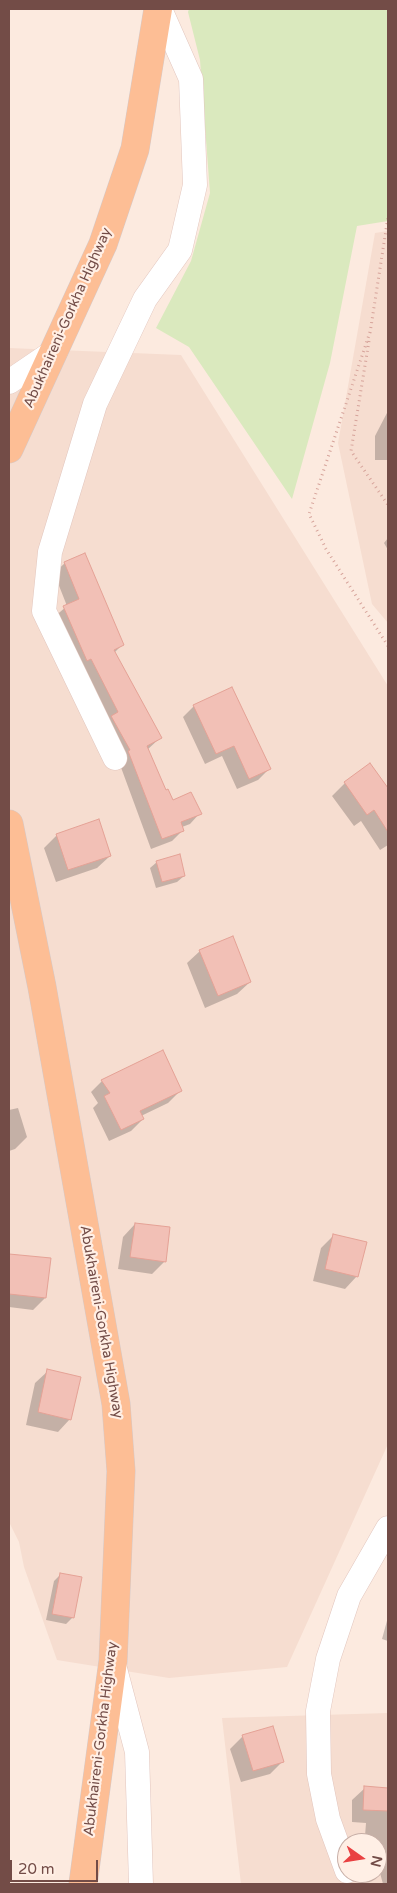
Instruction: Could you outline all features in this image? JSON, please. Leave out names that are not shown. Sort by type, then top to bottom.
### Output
[{"type":"main road","name":"Abukhaireni-Gorkha Highway","points":[[9,449],[103,244],[135,149],[159,9]]},
{"type":"main road","name":"Abukhaireni-Gorkha Highway","points":[[9,824],[12,862],[42,986],[116,1404],[121,1471],[113,1661],[82,1884]]},
{"type":"street","points":[[115,758],[44,611],[50,552],[94,404],[145,298],[180,250],[195,185],[191,79],[159,9]]},
{"type":"street","points":[[9,382],[56,350]]},
{"type":"street","points":[[337,1844],[328,1819],[319,1774],[318,1711],[328,1659],[349,1596],[388,1528]]},
{"type":"street","points":[[113,1661],[137,1752],[142,1884]]},
{"type":"path","points":[[388,217],[351,451],[388,504]]},
{"type":"path","points":[[370,332],[309,514],[326,549],[388,646]]},
{"type":"shaded area","points":[[388,231],[388,623],[372,604],[338,443],[375,233]]},
{"type":"shaded area","points":[[9,348],[181,355],[388,686],[388,1444],[287,1667],[169,1678],[57,1660],[24,1567],[19,1542],[9,1522]]},
{"type":"shaded area","points":[[388,1713],[388,1884],[241,1884],[222,1718]]},
{"type":"green space","points":[[189,9],[388,9],[388,221],[357,226],[330,363],[292,499],[189,347],[156,328],[191,261],[210,193],[200,60],[188,12]]},
{"type":"building","points":[[85,553],[124,645],[114,650],[162,738],[147,746],[166,790],[168,789],[173,800],[191,792],[202,814],[181,822],[184,831],[162,839],[128,751],[130,750],[111,716],[118,712],[91,659],[87,661],[63,606],[79,599],[64,562]]},
{"type":"building","points":[[232,687],[271,769],[249,779],[234,746],[216,754],[193,705]]},
{"type":"building","points":[[370,763],[388,788],[388,832],[374,810],[367,815],[344,782]]},
{"type":"building","points":[[99,819],[111,856],[68,870],[56,834]]},
{"type":"building","points":[[180,854],[185,876],[162,882],[156,861]]},
{"type":"building","points":[[233,936],[251,982],[218,996],[199,950]]},
{"type":"building","points":[[163,1050],[182,1091],[140,1111],[144,1119],[121,1130],[104,1096],[110,1093],[101,1080]]},
{"type":"building","points":[[135,1223],[170,1227],[166,1262],[130,1257]]},
{"type":"building","points":[[333,1234],[367,1242],[358,1277],[325,1269]]},
{"type":"building","points":[[9,1254],[51,1258],[46,1298],[9,1294]]},
{"type":"building","points":[[47,1369],[81,1377],[71,1420],[38,1412]]},
{"type":"building","points":[[60,1573],[82,1577],[74,1618],[52,1614]]},
{"type":"building","points":[[273,1726],[284,1762],[253,1771],[242,1735]]},
{"type":"building","points":[[364,1786],[388,1788],[388,1811],[363,1810]]}]
